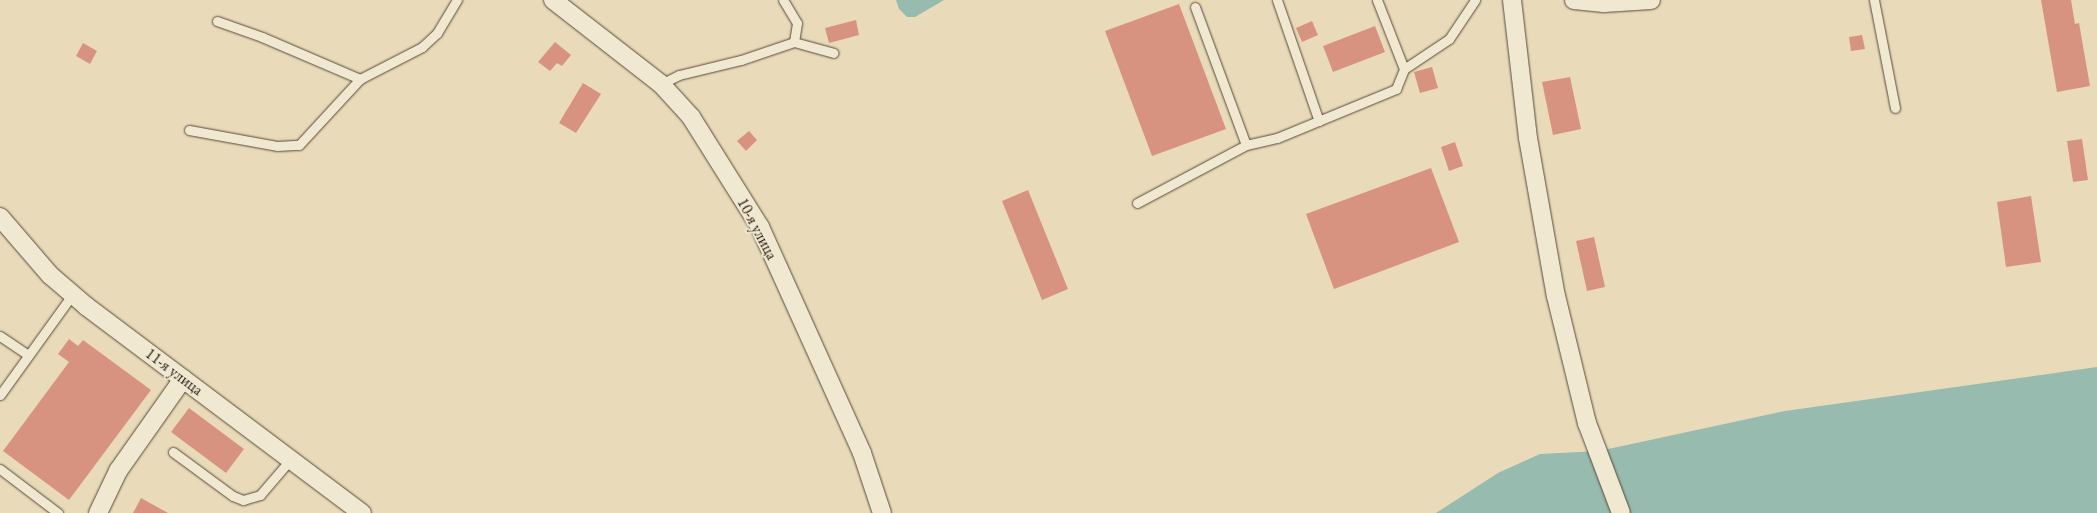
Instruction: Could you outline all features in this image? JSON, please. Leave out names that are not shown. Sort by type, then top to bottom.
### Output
[{"type":"street","name":"10-я улица","points":[[553,0],[661,84],[691,117],[760,227],[862,453],[882,513]]},
{"type":"street","points":[[1512,0],[1527,129],[1556,296],[1587,423],[1621,513]]},
{"type":"street","points":[[1574,0],[1604,4],[1651,0]]},
{"type":"street","name":"11-я улица","points":[[0,217],[50,275],[72,295],[362,513]]},
{"type":"street","points":[[98,513],[118,471],[183,379]]},
{"type":"lane","points":[[188,130],[276,146],[298,145],[360,79],[422,47],[437,33],[457,0]]},
{"type":"lane","points":[[782,0],[797,23],[794,42]]},
{"type":"lane","points":[[1277,0],[1319,121]]},
{"type":"lane","points":[[1377,0],[1404,69]]},
{"type":"lane","points":[[1137,202],[1246,145],[1277,138],[1396,89],[1404,69],[1449,39],[1475,0]]},
{"type":"lane","points":[[1874,0],[1895,108]]},
{"type":"lane","points":[[1194,7],[1246,145]]},
{"type":"lane","points":[[217,21],[262,37],[360,79]]},
{"type":"lane","points":[[661,84],[679,75],[741,60],[794,42],[834,54]]},
{"type":"lane","points":[[0,395],[72,295]]},
{"type":"lane","points":[[0,336],[28,355]]},
{"type":"lane","points":[[173,452],[233,496],[243,500],[260,495],[290,460]]},
{"type":"lane","points":[[0,469],[58,513]]},
{"type":"water","points":[[896,0],[944,0],[915,17],[907,17],[899,9]]},
{"type":"water","points":[[2097,367],[2097,513],[1436,513],[1498,473],[1540,454],[1599,451],[1785,411]]},
{"type":"building","points":[[2041,0],[2071,0],[2075,24],[2079,23],[2090,86],[2057,92]]},
{"type":"building","points":[[1179,4],[1226,129],[1152,156],[1105,31]]},
{"type":"building","points":[[856,20],[859,35],[829,43],[825,28]]},
{"type":"building","points":[[1312,21],[1318,35],[1302,42],[1296,28]]},
{"type":"building","points":[[1375,26],[1385,52],[1333,72],[1323,46]]},
{"type":"building","points":[[1862,35],[1865,49],[1851,51],[1849,37]]},
{"type":"building","points":[[555,42],[571,55],[562,66],[557,63],[550,71],[538,62]]},
{"type":"building","points":[[83,43],[97,51],[90,64],[76,56]]},
{"type":"building","points":[[1432,67],[1438,88],[1420,93],[1414,72]]},
{"type":"building","points":[[1570,77],[1581,129],[1553,135],[1542,82]]},
{"type":"building","points":[[583,83],[601,94],[576,133],[559,123]]},
{"type":"building","points":[[749,131],[757,140],[746,151],[737,141]]},
{"type":"building","points":[[2082,139],[2088,180],[2073,182],[2067,141]]},
{"type":"building","points":[[1455,142],[1463,166],[1449,171],[1441,147]]},
{"type":"building","points":[[1431,168],[1459,242],[1334,289],[1306,214]]},
{"type":"building","points":[[1028,190],[1068,289],[1042,300],[1002,201]]},
{"type":"building","points":[[2031,196],[2041,262],[2006,267],[1997,202]]},
{"type":"building","points":[[1594,237],[1605,287],[1587,291],[1576,241]]},
{"type":"building","points":[[69,339],[78,346],[83,340],[151,390],[69,500],[3,451],[69,362],[58,354]]},
{"type":"building","points":[[189,408],[244,449],[226,473],[171,432]]},
{"type":"building","points":[[141,498],[168,513],[133,513]]}]
